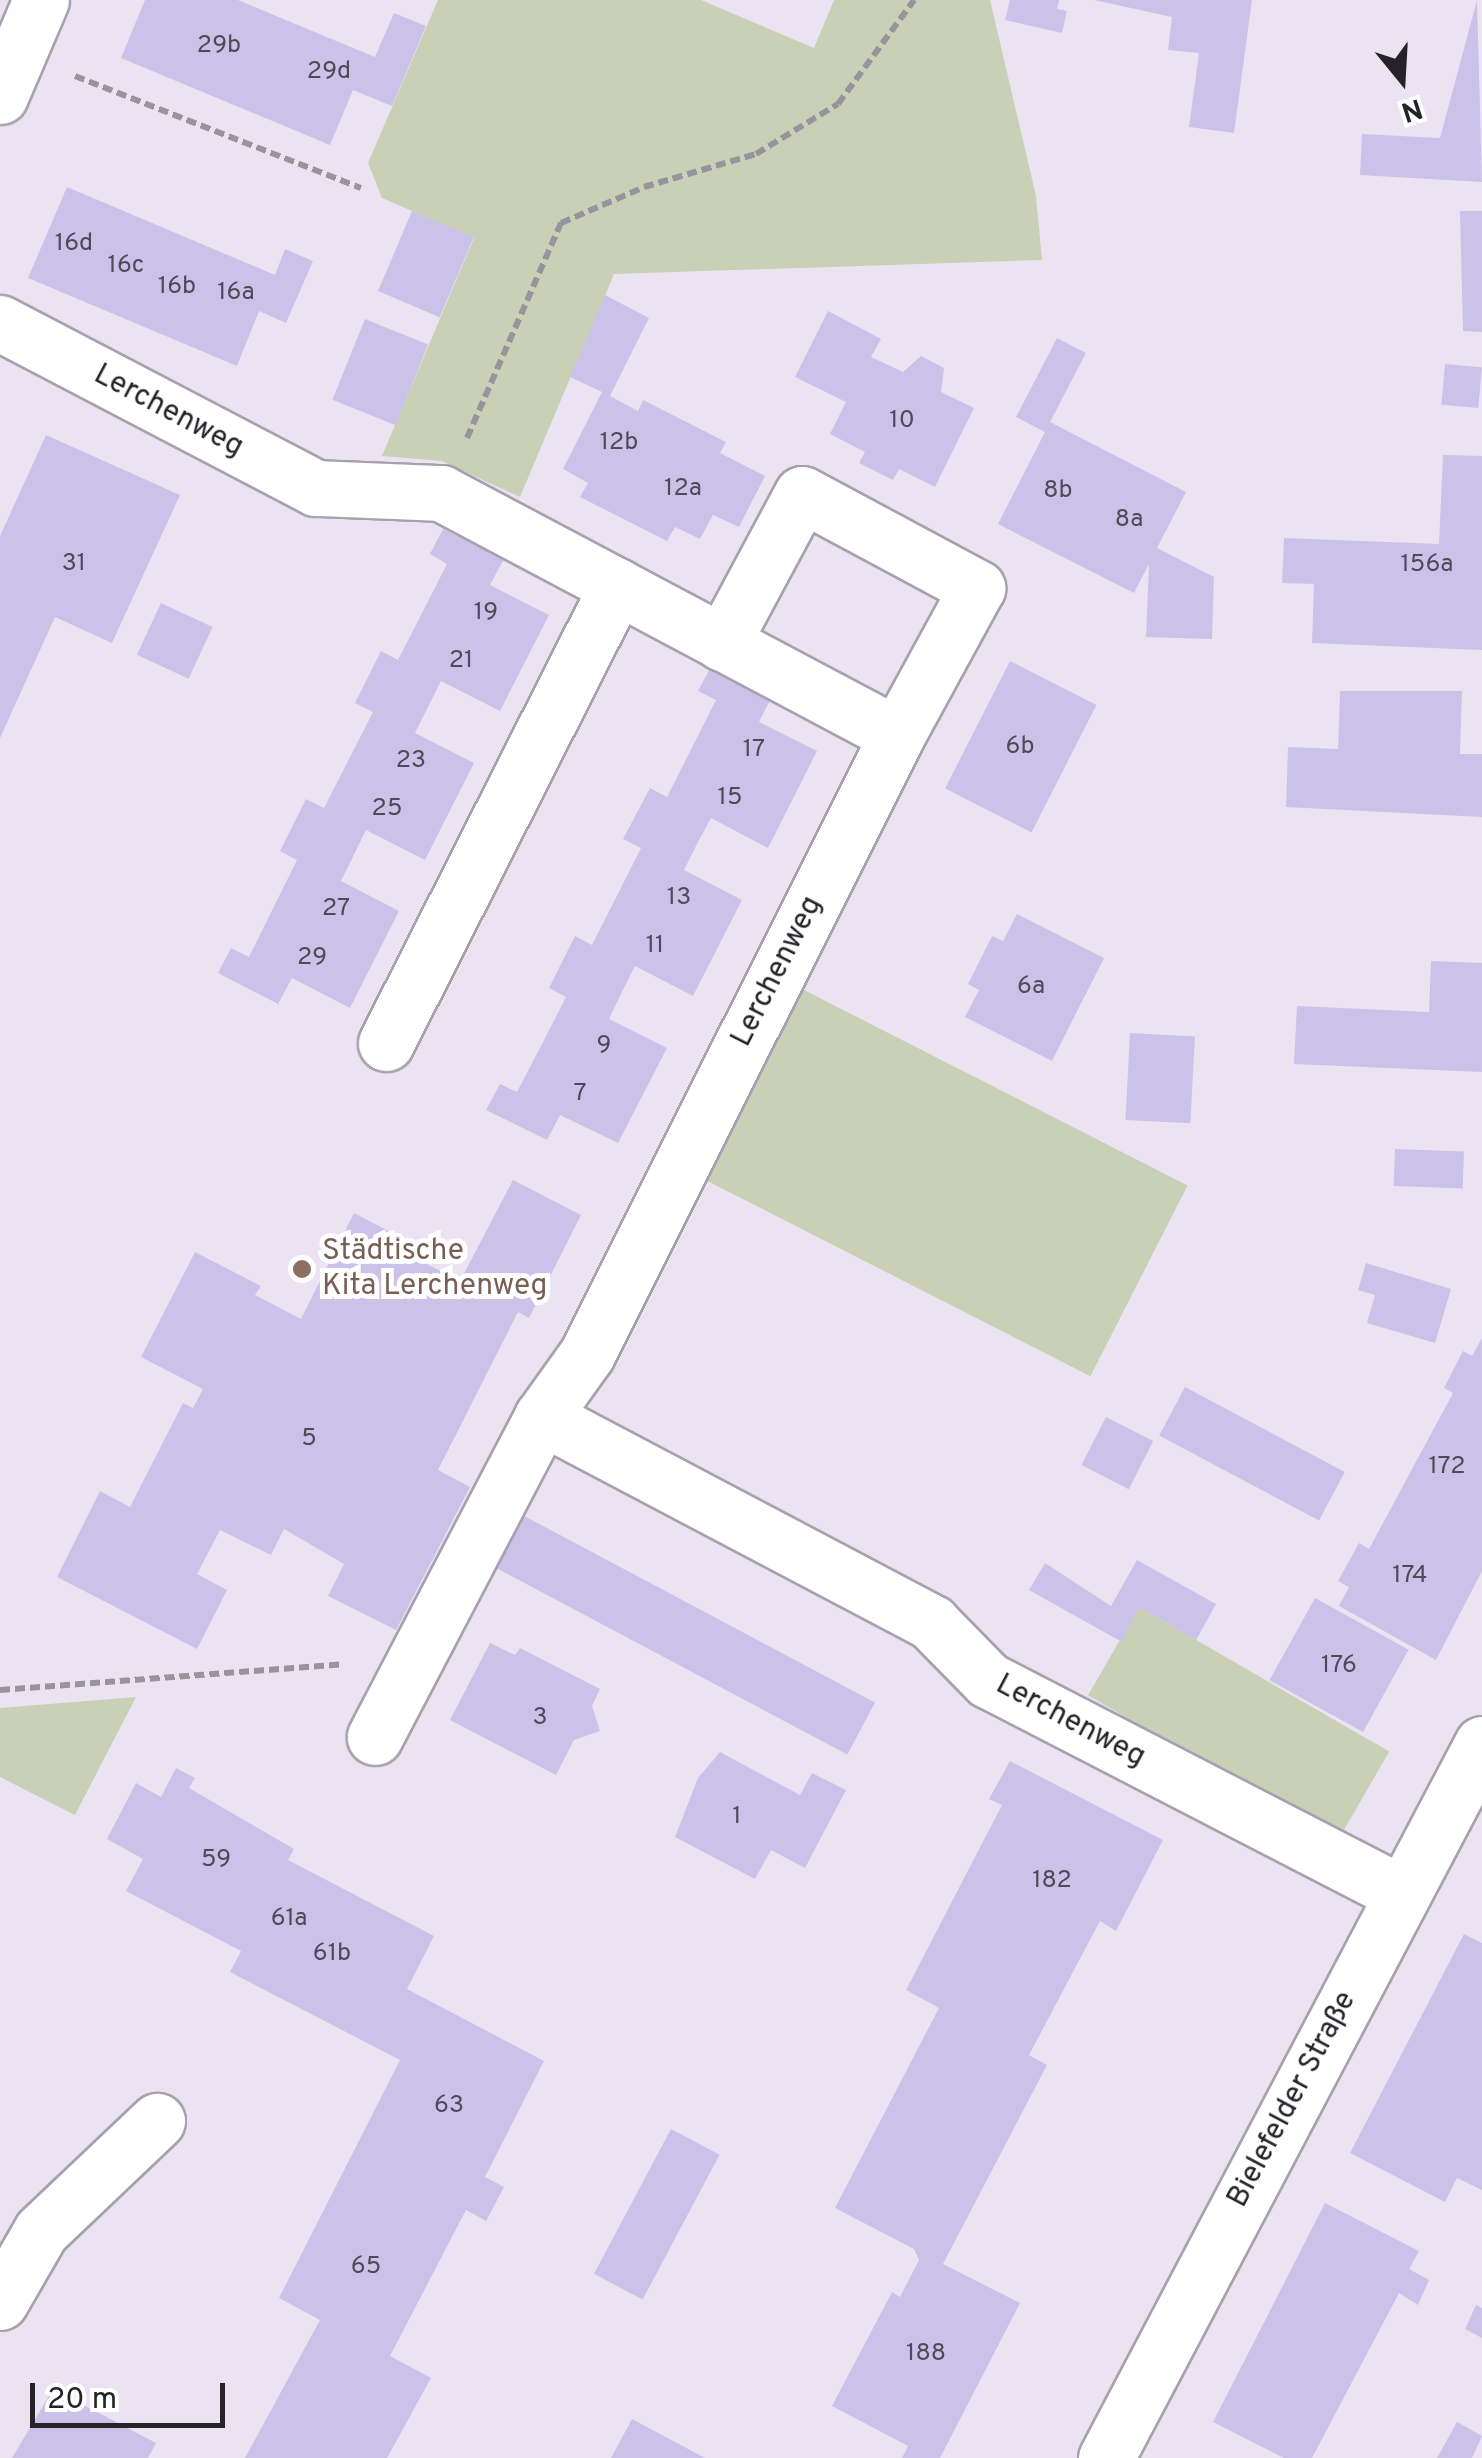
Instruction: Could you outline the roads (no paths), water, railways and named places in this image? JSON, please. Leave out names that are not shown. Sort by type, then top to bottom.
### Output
[{"type":"street","points":[[9,75],[41,0]]},
{"type":"street","name":"Lerchenweg","points":[[0,323],[316,488],[440,493],[897,735]]},
{"type":"street","name":"Lerchenweg","points":[[376,1737],[542,1417],[587,1354],[897,735],[977,588],[802,494],[722,643]]},
{"type":"street","points":[[386,1043],[617,586]]},
{"type":"street","name":"Lerchenweg","points":[[542,1417],[932,1624],[988,1680],[1402,1892]]},
{"type":"street","name":"Bielefelder Straße","points":[[1106,2458],[1482,1744]]},
{"type":"street","points":[[0,2302],[40,2231],[157,2121]]},
{"type":"place","name":"Städtische Kita Lerchenweg","points":[[302,1269]]}]
